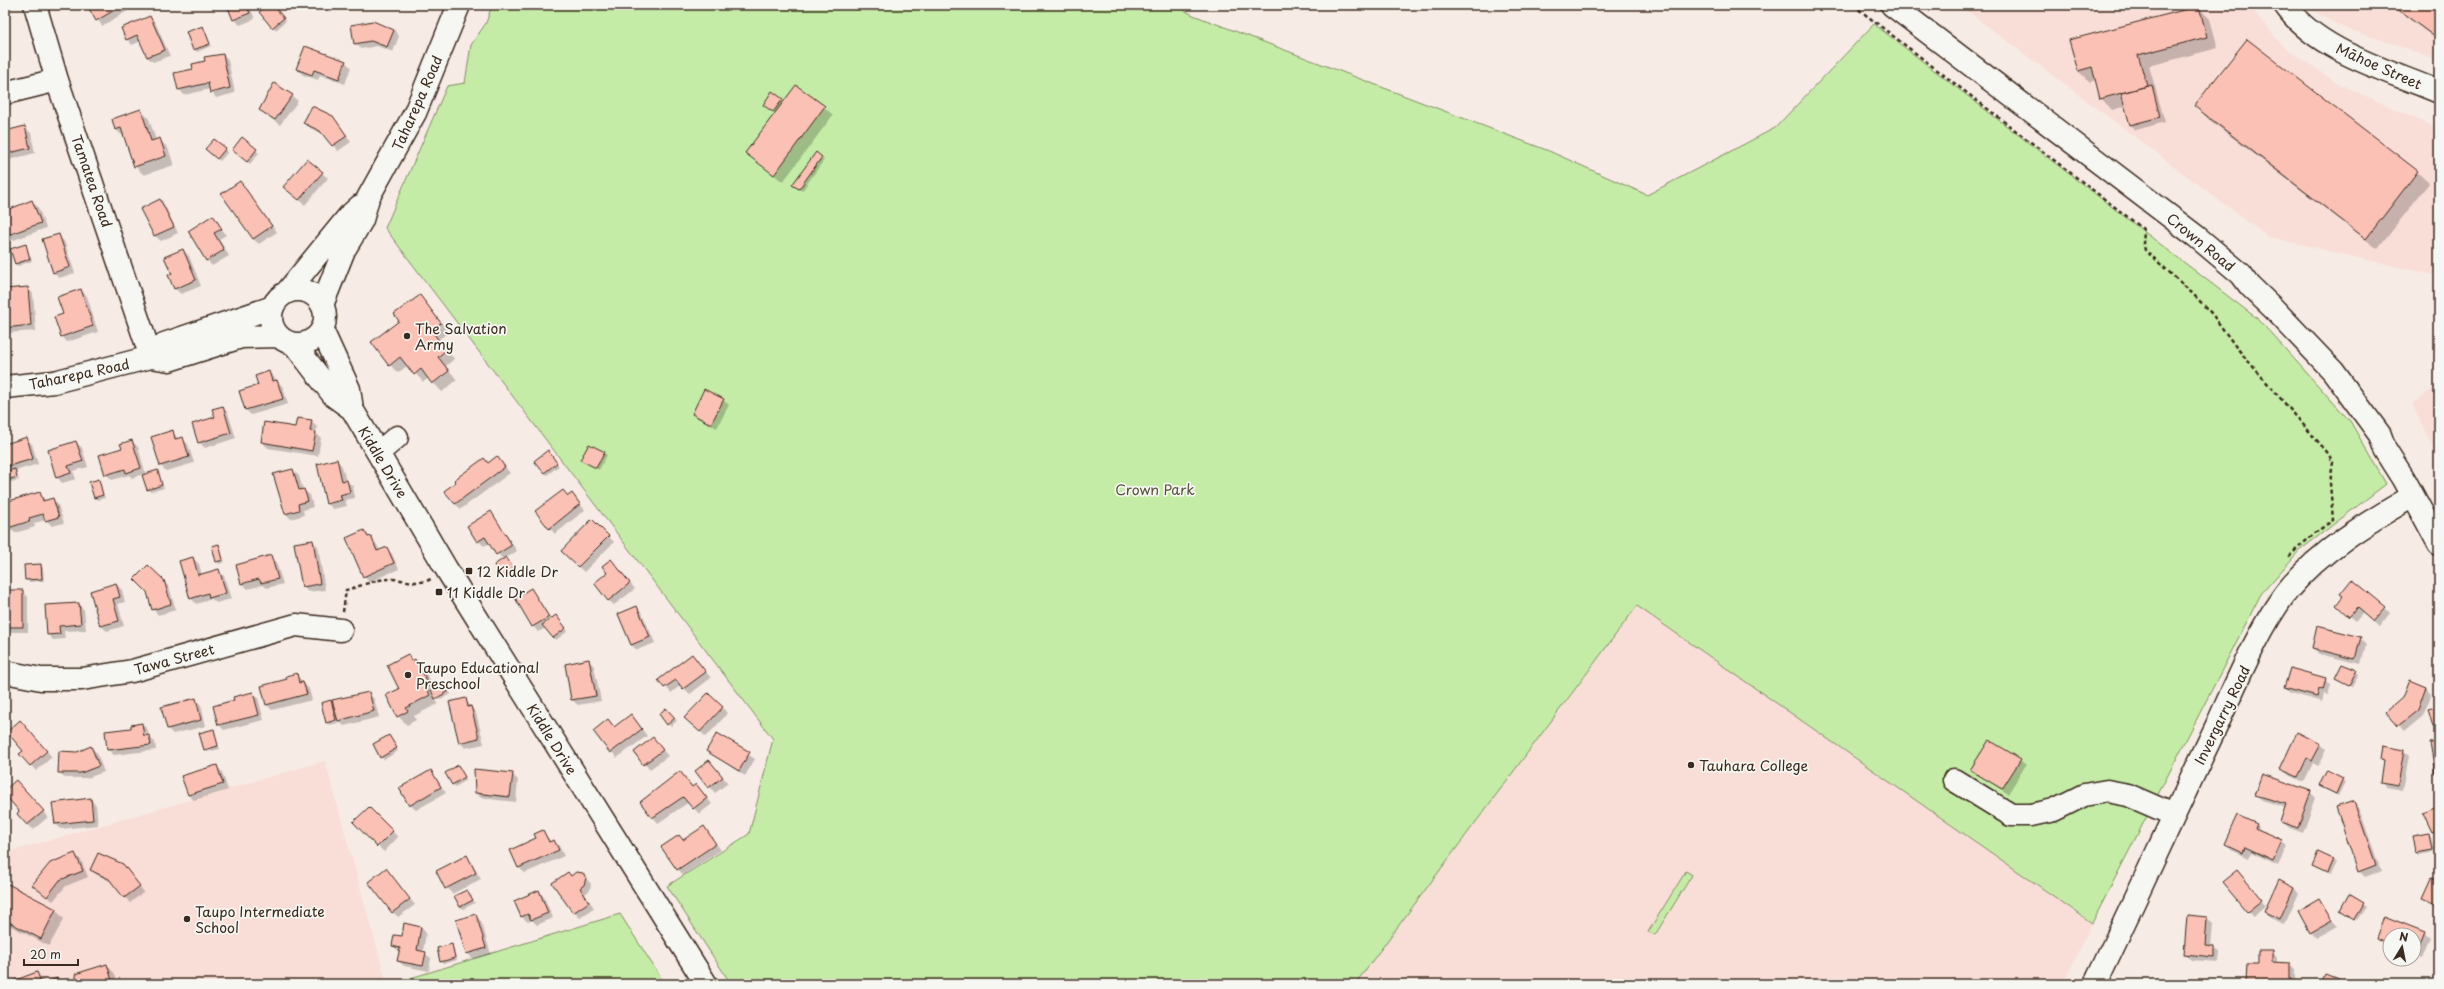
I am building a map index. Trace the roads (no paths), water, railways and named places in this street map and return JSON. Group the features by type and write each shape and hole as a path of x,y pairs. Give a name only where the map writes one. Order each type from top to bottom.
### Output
{"street":[{"name":"Tamatea Road","path":"35,5 58,80 152,357"},
{"name":"Taharepa Road","path":"322,305 344,250 362,220 368,198 415,113 459,5"},
{"name":"Crown Road","path":"1892,5 2197,237 2241,274 2250,286 2274,309 2333,372 2380,435 2385,449 2439,544"},
{"name":"Māhoe Street","path":"2285,5 2294,18 2335,48 2439,92"},
{"path":"5,93 58,80"},
{"name":"Taharepa Road","path":"280,300 349,216 368,198"},
{"name":"Taharepa Road","path":"5,387 60,381 152,357 169,360 241,337 310,341 322,330 325,313 317,298 303,291 164,344 152,357"},
{"path":"280,300 271,322 286,340"},
{"name":"Kiddle Drive","path":"322,330 349,389 352,409 447,570 706,984"},
{"name":"Kiddle Drive","path":"286,340 334,396 352,409"},
{"path":"378,453 397,437"},
{"name":"Invergarry Road","path":"2095,984 2148,876 2174,815 2264,630 2288,591 2316,561 2349,536 2413,496"},
{"name":"Tawa Street","path":"5,672 41,679 82,679 132,671 296,625 341,630"},
{"path":"1954,780 2011,815 2032,815 2054,810 2084,796 2107,791 2128,795 2174,815"}],"place":[{"name":"The Salvation Army","path":"407,336"},
{"name":"12 Kiddle Dr","path":"469,571"},
{"name":"11 Kiddle Dr","path":"439,592"},
{"name":"Taupo Educational Preschool","path":"408,675"},
{"name":"Tauhara College","path":"1691,765"},
{"name":"Taupo Intermediate School","path":"187,919"}],"park label":[{"name":"Crown Park","path":"1155,489"}]}
